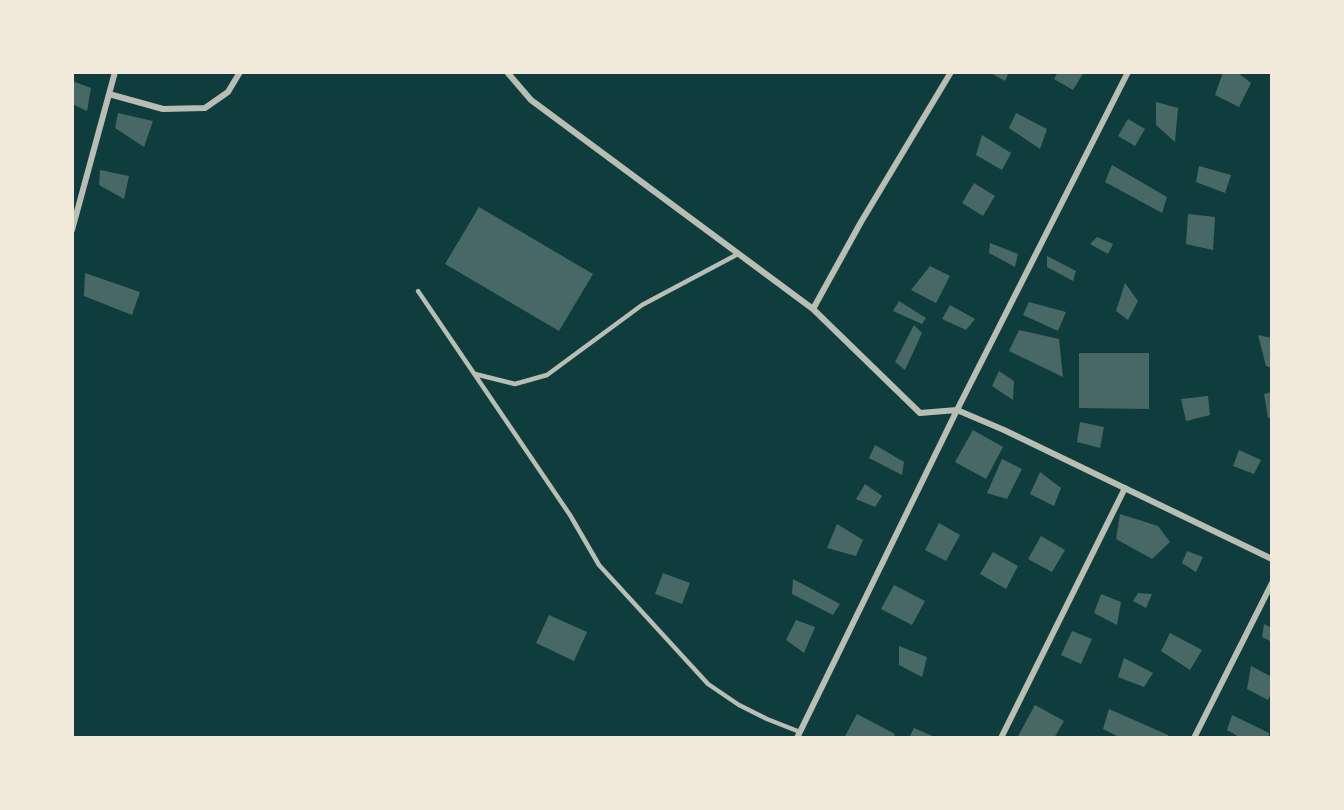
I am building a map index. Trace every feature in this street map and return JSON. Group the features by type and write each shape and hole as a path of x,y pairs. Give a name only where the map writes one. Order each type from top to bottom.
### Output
{"street":[{"path":"72,230 115,72"},
{"path":"109,94 163,109 205,108 228,92 240,72"},
{"path":"507,72 531,100 813,309 920,414 957,410 1004,429 1272,559"},
{"path":"813,309 861,222 951,72"},
{"path":"798,735 957,410 1128,72"},
{"path":"1001,738 1125,488"},
{"path":"1194,738 1272,583"}],"lane":[{"path":"474,374 515,384 547,375 642,305 738,254"},
{"path":"418,291 570,515 599,566 708,684 739,705 798,735"}],"building":[{"path":"989,72 1009,72 1005,81"},
{"path":"1058,72 1084,72 1073,90 1054,79"},
{"path":"1223,72 1237,72 1251,83 1239,107 1215,95"},
{"path":"72,81 91,88 87,111 72,104"},
{"path":"1156,102 1178,108 1175,142 1156,125"},
{"path":"118,113 153,121 144,147 115,128"},
{"path":"1016,113 1047,129 1040,149 1009,128"},
{"path":"1128,119 1145,129 1135,146 1118,136"},
{"path":"982,135 1011,153 1002,170 976,155"},
{"path":"1112,165 1167,197 1162,213 1105,182"},
{"path":"1199,166 1231,175 1225,193 1196,182"},
{"path":"100,170 129,176 124,199 99,185"},
{"path":"974,183 995,196 983,216 962,203"},
{"path":"479,207 593,274 559,331 445,264"},
{"path":"1188,214 1215,217 1213,250 1186,244"},
{"path":"1097,237 1113,244 1108,254 1090,244"},
{"path":"990,243 1018,254 1015,267 989,253"},
{"path":"1047,256 1076,271 1073,281 1047,267"},
{"path":"930,266 950,276 936,303 911,290"},
{"path":"85,273 140,292 132,315 84,296"},
{"path":"1125,283 1138,301 1128,320 1116,311"},
{"path":"899,301 926,318 922,324 893,311"},
{"path":"1029,302 1066,312 1058,331 1023,315"},
{"path":"950,305 975,319 966,330 942,319"},
{"path":"914,325 922,333 905,370 895,362"},
{"path":"1019,330 1059,339 1063,377 1009,351"},
{"path":"1258,335 1272,338 1272,368 1266,366"},
{"path":"1079,353 1149,353 1149,409 1079,408"},
{"path":"999,371 1014,381 1013,400 992,386"},
{"path":"1272,392 1272,418 1268,418 1264,394"},
{"path":"1208,396 1210,415 1186,421 1181,399"},
{"path":"1080,422 1104,427 1100,448 1077,442"},
{"path":"973,430 1003,447 986,479 955,462"},
{"path":"875,445 904,462 902,475 869,458"},
{"path":"1239,450 1261,460 1254,474 1233,466"},
{"path":"1002,459 1022,469 1007,499 987,493"},
{"path":"1040,472 1061,488 1054,506 1030,494"},
{"path":"865,484 882,496 875,507 856,499"},
{"path":"1120,514 1158,526 1170,542 1152,559 1116,539"},
{"path":"939,523 960,535 946,561 925,550"},
{"path":"837,524 863,540 856,556 827,548"},
{"path":"1041,536 1065,550 1052,572 1028,559"},
{"path":"1187,551 1203,557 1196,572 1182,563"},
{"path":"993,552 1018,566 1006,589 980,574"},
{"path":"663,573 690,583 682,604 655,594"},
{"path":"793,579 840,604 833,615 792,594"},
{"path":"894,585 925,601 912,625 881,609"},
{"path":"1138,593 1152,594 1146,608 1133,601"},
{"path":"1101,594 1121,602 1117,625 1094,613"},
{"path":"549,615 587,632 574,661 536,643"},
{"path":"796,620 815,627 804,653 786,640"},
{"path":"1264,624 1272,628 1272,642 1262,637"},
{"path":"1072,631 1092,639 1081,664 1061,655"},
{"path":"1170,633 1202,650 1190,670 1161,651"},
{"path":"899,646 927,657 922,677 899,665"},
{"path":"1124,658 1153,673 1144,687 1118,677"},
{"path":"1251,666 1272,677 1272,691 1268,700 1247,689"},
{"path":"1035,705 1064,721 1054,738 1017,738"},
{"path":"1109,709 1168,735 1168,738 1121,738 1103,729"},
{"path":"857,714 895,734 893,738 844,738"},
{"path":"1232,715 1269,733 1269,738 1241,738 1227,730"},
{"path":"914,728 937,738 909,738"}]}
